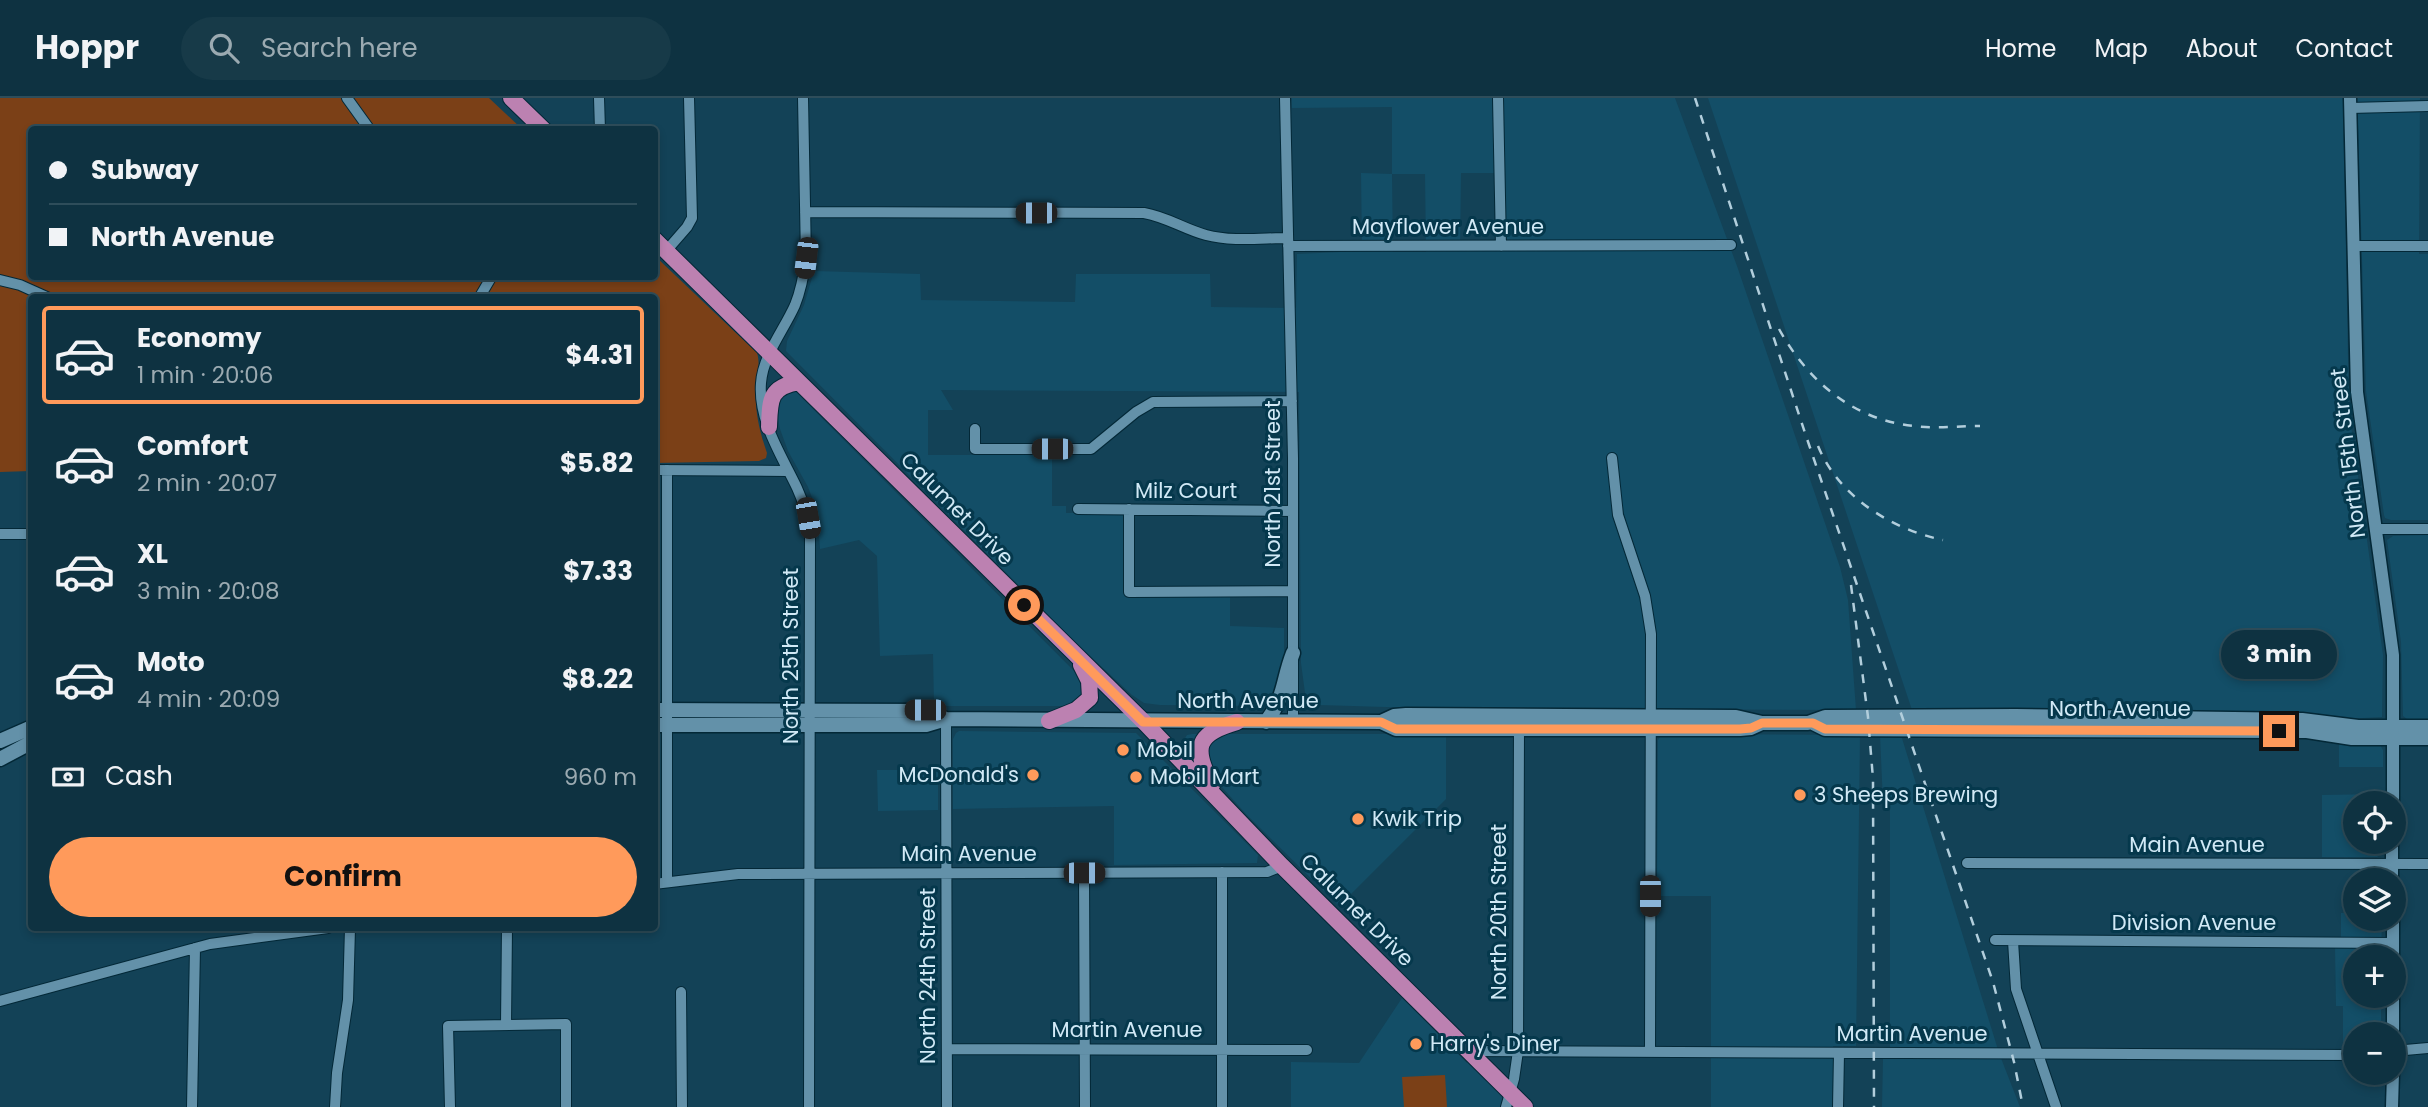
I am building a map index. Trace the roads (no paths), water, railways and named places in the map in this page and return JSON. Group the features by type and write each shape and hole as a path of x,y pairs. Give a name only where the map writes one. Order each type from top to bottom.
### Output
{"main road":[{"path":"512,98 540,126"},
{"name":"Calumet Drive","path":"661,244 1143,722 1282,866 1469,1051 1508,1100 1525,1107"},
{"path":"769,426 775,391 799,382"},
{"path":"1049,721 1076,709 1090,698 1089,681 1072,652"},
{"path":"1266,722 1282,698 1293,653"},
{"name":"North Avenue","path":"660,718 810,718 926,725 946,719 1381,722 1394,716 1406,715 1519,722 1651,723 1737,717 1762,723 1813,723 1825,729 2293,731 2344,737 2428,727"},
{"path":"1219,800 1201,759 1200,749 1210,733 1237,722"},
{"path":"0,741 28,729"},
{"name":"North Avenue","path":"2393,733 2428,738"},
{"path":"0,759 28,744"}],"street":[{"path":"347,98 367,126"},
{"path":"599,98 600,126"},
{"path":"661,244 688,227 692,218 689,98"},
{"name":"North 25th Street","path":"803,98 806,258 800,291 762,372 760,386 763,410 803,502 810,535 808,1107"},
{"name":"North 21st Street","path":"1285,98 1292,401 1293,722"},
{"path":"1498,98 1501,246"},
{"path":"2350,103 2428,106"},
{"name":"North 15th Street","path":"2350,103 2357,392 2393,655 2393,791"},
{"name":"Mayflower Avenue","path":"806,212 1144,214 1171,220 1208,236 1288,242 1501,246 1731,245"},
{"path":"2353,246 2428,246"},
{"path":"0,280 40,294"},
{"path":"975,429 975,449 1091,449 1136,412 1153,402 1292,401"},
{"path":"1612,458 1618,515 1639,575 1649,618 1650,1052"},
{"path":"658,470 788,471"},
{"path":"667,470 660,718 667,883"},
{"name":"Milz Court","path":"1078,509 1293,511"},
{"path":"1129,509 1129,592 1293,591"},
{"path":"2376,529 2428,529"},
{"path":"0,534 28,534"},
{"name":"North 24th Street","path":"946,719 947,1107"},
{"name":"North 20th Street","path":"1508,1100 1518,1051 1519,722"},
{"path":"2392,854 2392,868"},
{"name":"Main Avenue","path":"1967,863 2428,864"},
{"name":"Main Avenue","path":"658,884 738,874 1267,872 1282,866"},
{"path":"1222,872 1222,1107"},
{"path":"1084,873 1085,1107"},
{"path":"0,1001 195,947 307,931"},
{"path":"335,1107 337,1073 348,1000 350,931"},
{"path":"506,1025 508,931"},
{"path":"2393,931 2393,943"},
{"name":"Division Avenue","path":"1995,940 2393,943"},
{"path":"2013,941 2016,989 2056,1107"},
{"path":"192,1107 195,947"},
{"path":"681,992 682,1107"},
{"path":"450,1107 448,1026 566,1024 566,1107"},
{"path":"2406,1050 2428,1048"},
{"name":"Martin Avenue","path":"947,1049 1307,1050"},
{"name":"Martin Avenue","path":"1469,1051 2343,1055"},
{"path":"1838,1107 1839,1053"},
{"path":"2392,1085 2392,1107"}],"railway":[{"path":"1695,98 1805,433 1993,982 2023,1107"},
{"path":"1779,329 1818,381 1834,395 1871,416 1922,427 1980,426"},
{"path":"1818,446 1839,481 1869,508 1904,528 1943,540"},
{"path":"1851,585 1873,779 1874,1107"}],"place":[{"name":"Mobil","path":"1123,750"},
{"name":"McDonald's","path":"1033,775"},
{"name":"Mobil Mart","path":"1136,777"},
{"name":"3 Sheeps Brewing","path":"1800,795"},
{"name":"Kwik Trip","path":"1358,819"},
{"name":"Harry's Diner","path":"1416,1044"}]}
